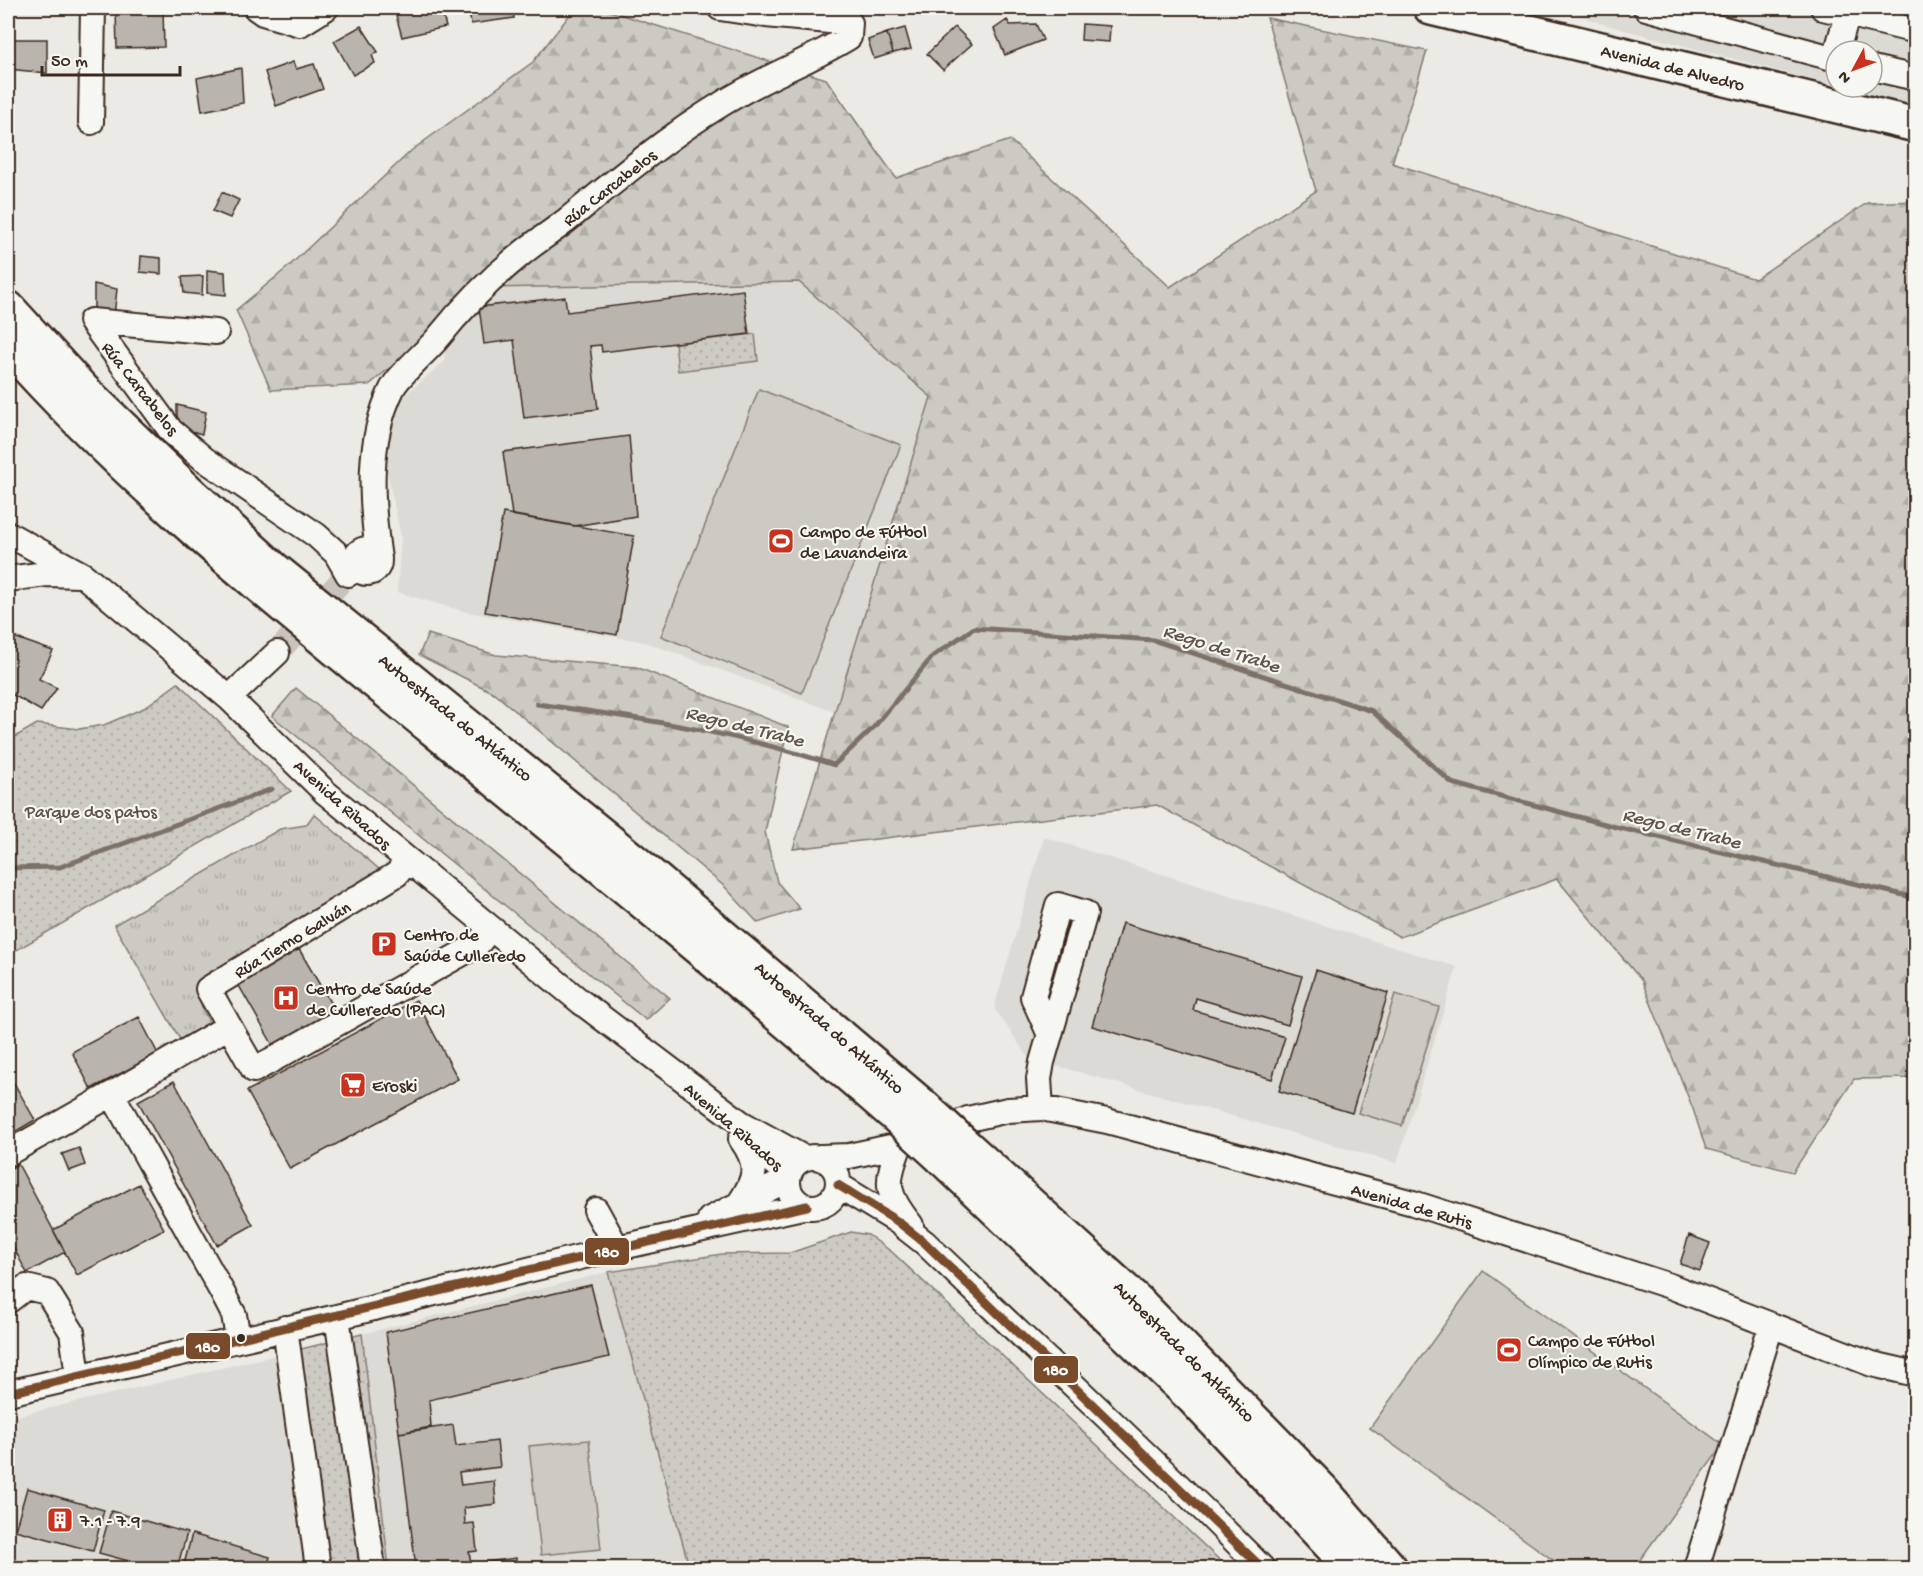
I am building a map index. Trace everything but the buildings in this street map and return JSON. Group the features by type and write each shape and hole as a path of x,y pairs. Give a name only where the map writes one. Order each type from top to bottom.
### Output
{"highway":[{"name":"Avenida de Alvedro","path":"1431,8 1916,125"},
{"name":"Autoestrada do Atlántico","path":"8,308 82,389 187,490 274,569 634,861 906,1123"},
{"name":"Autoestrada do Atlántico","path":"8,346 144,484 254,583 626,886 906,1123"},
{"path":"906,1123 954,1152"},
{"name":"Autoestrada do Atlántico","path":"954,1152 1193,1398 1352,1569"},
{"name":"Autoestrada do Atlántico","path":"954,1152 1138,1302 1323,1491 1390,1569"}],"street":[{"path":"91,122 93,8"},
{"path":"256,8 263,13 300,24 326,8"},
{"name":"Rúa Carcabelos","path":"216,332 91,321 171,431 204,459 316,535 336,553 357,566 373,516 375,440 393,387 453,317 520,255 626,171 743,91 824,52 849,37 850,23 720,8"},
{"path":"1646,8 1824,55"},
{"path":"1823,8 1848,11 1916,31"},
{"path":"1840,39 1848,11"},
{"path":"1884,71 1916,78"},
{"path":"8,566 19,557 14,537"},
{"name":"Avenida Ribados","path":"14,537 83,575 229,698 325,792 407,861 679,1078 801,1167"},
{"path":"8,579 46,574 83,575"},
{"path":"229,698 277,652"},
{"name":"Rúa Tierno Galván","path":"407,861 397,874 208,989 254,1071 477,945 490,929"},
{"path":"384,1010 423,986 433,970"},
{"path":"8,1153 229,1026"},
{"path":"1041,1108 1039,1079 1050,1035"},
{"name":"Avenida Ribados","path":"679,1078 738,1134 801,1167"},
{"path":"112,1094 234,1315 238,1338"},
{"name":"Avenida de Rutis","path":"687,1232 801,1167 849,1156 906,1123 968,1119 1008,1110 1041,1108 1107,1121 1413,1203 1670,1286 1872,1365 1916,1374"},
{"path":"906,1123 888,1175 891,1195 899,1210 925,1243 1207,1513 1262,1569"},
{"name":"Avenida de Rutis","path":"8,1393 238,1338 337,1317 617,1248 786,1213 828,1194 906,1123"},
{"path":"738,1134 752,1154 754,1169 752,1185 739,1204"},
{"path":"828,1194 834,1167 801,1167 793,1197 828,1194 925,1243"},
{"path":"596,1210 617,1248"},
{"path":"8,1301 26,1287 47,1293 72,1332 78,1376"},
{"path":"337,1317 373,1569"},
{"path":"1696,1569 1771,1326"},
{"path":"285,1328 318,1569"}],"shaded area":[{"path":"1559,8 1915,8 1915,107 1884,99 1884,39 1824,39 1824,83 1606,25"},
{"path":"799,282 931,397 835,712 645,642 466,612 397,592 401,537 382,447 391,407 445,361 444,345 486,288"},
{"path":"1044,837 1457,967 1397,1163 1029,1058 994,1008"},
{"path":"608,1272 690,1566 681,1568 390,1568 362,1334"},
{"path":"281,1354 307,1568 8,1568 8,1418"}],"green space":[{"path":"575,8 600,8 826,79 896,178 1010,140 1170,287 1316,191 1267,18 1427,51 1392,163 1755,279 1867,203 1915,201 1915,1078 1854,1079 1793,1172 1706,1149 1693,1109 1642,981 1557,879 1400,937 1157,805 793,849 931,397 799,282 486,288 369,385 271,390 236,310 288,267 412,150 533,62"},
{"path":"755,334 758,361 678,371 675,343"},
{"name":"Campo de Fútbol de Lavandeira","path":"759,389 901,445 802,693 661,636"},
{"path":"428,634 496,655 636,667 788,727 765,832 777,882 800,909 758,923 725,887 494,693 419,655"},
{"name":"Parque dos patos","path":"178,683 291,791 8,955 8,741 37,724 79,729 104,725 144,708"},
{"path":"296,688 670,998 646,1020 272,716"},
{"path":"314,814 386,875 199,987 202,1008 210,1024 181,1041 114,925 280,829 306,825"},
{"path":"1395,994 1439,1007 1402,1126 1358,1113"},
{"path":"851,1232 868,1235 892,1252 1228,1568 681,1568 689,1566 608,1272 722,1254 790,1253"},
{"name":"Campo de Fútbol Olímpico de Rutis","path":"1483,1271 1723,1445 1634,1568 1564,1568 1370,1428"},
{"path":"362,1334 389,1568 307,1568 281,1354"},
{"path":"589,1440 601,1549 541,1555 529,1446"}],"waterway":[{"name":"Rego de Trabe","path":"537,704 687,727 797,753 834,765 874,727 933,656 974,628 1153,640 1372,711 1452,783 1616,827 1916,898"},
{"name":"Rego de Trabe","path":"8,868 60,867 272,789"}],"tunnel":[{"path":"277,653 341,581"}],"transit line":[{"name":"180","path":"838,1185 897,1221 925,1243 1262,1568"},
{"name":"180","path":"8,1393 807,1206"}],"place":[{"name":"Campo de Fútbol de Lavandeira","path":"781,541"},
{"name":"Centro de Saúde Culleredo","path":"384,944"},
{"name":"Centro de Saúde de Culleredo (PAC)","path":"286,998"},
{"name":"Eroski","path":"353,1085"},
{"name":"Campo de Fútbol Olímpico de Rutis","path":"1509,1350"},
{"name":"7.1 - 7.9","path":"60,1520"}]}
